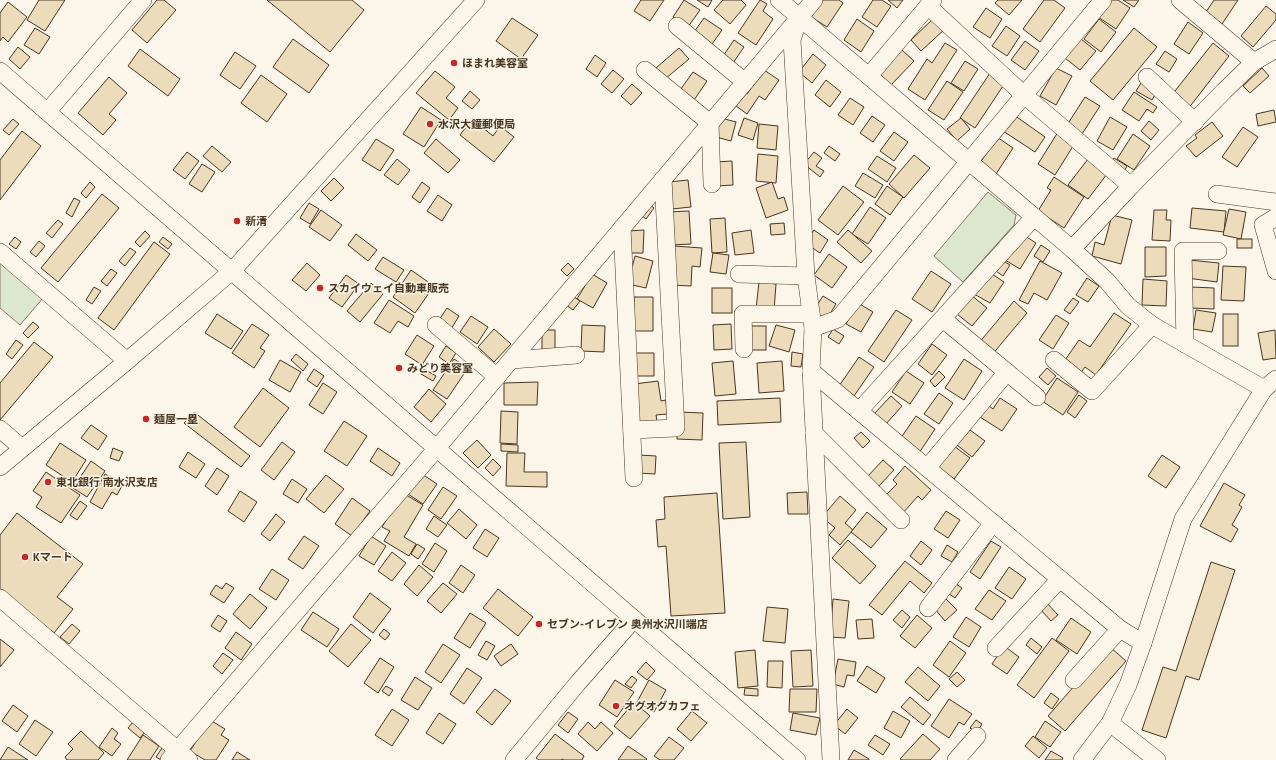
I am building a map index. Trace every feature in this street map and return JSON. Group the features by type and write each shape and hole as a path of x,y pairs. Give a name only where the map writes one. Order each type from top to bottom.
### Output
{"street":[{"path":"48,111 143,0"},
{"path":"0,467 232,271 476,0"},
{"path":"779,0 1072,249 1107,281 1128,306 1152,324 1185,344 1270,384 1183,519 1128,685 1110,723 1082,760"},
{"path":"0,598 178,757 814,0"},
{"path":"744,349 743,314 812,321 838,319 1103,0"},
{"path":"1180,0 1254,62"},
{"path":"868,76 931,3 1024,95 1131,186"},
{"path":"799,17 792,40 806,276 812,321 811,371 831,760"},
{"path":"677,26 745,82"},
{"path":"1072,249 1224,91 1254,62 1276,49"},
{"path":"645,70 710,123 712,184"},
{"path":"0,71 797,760"},
{"path":"1147,77 1195,122"},
{"path":"632,430 676,428 663,179"},
{"path":"1217,194 1276,202"},
{"path":"859,411 1034,217"},
{"path":"1276,217 1263,225 1276,271"},
{"path":"622,228 634,478"},
{"path":"1185,344 1183,251 1218,251"},
{"path":"0,252 127,361"},
{"path":"739,274 806,276"},
{"path":"943,319 1037,397"},
{"path":"1054,360 1092,391 1152,324"},
{"path":"436,325 497,377"},
{"path":"512,360 576,355"},
{"path":"811,371 1120,629 1143,643"},
{"path":"927,468 1008,372"},
{"path":"0,430 22,448"},
{"path":"814,434 901,520"},
{"path":"928,608 993,523"},
{"path":"996,648 1060,579"},
{"path":"514,760 577,684 634,620"},
{"path":"1074,680 1120,629"},
{"path":"1110,723 1157,760"},
{"path":"956,760 978,736"}],"green space":[{"path":"988,192 1016,215 1014,225 963,282 934,256"},
{"path":"0,261 43,298 20,325 0,308"}],"building":[{"path":"39,0 65,0 45,31 27,20"},
{"path":"157,0 164,0 176,10 147,43 132,30"},
{"path":"267,0 352,0 364,10 330,52"},
{"path":"641,0 664,0 650,21 634,11"},
{"path":"684,0 700,10 688,27 673,17"},
{"path":"697,0 712,0 708,7"},
{"path":"723,0 741,0 746,5 730,24 714,10"},
{"path":"760,0 767,4 763,11 773,19 756,45 738,33"},
{"path":"823,0 839,0 843,3 827,27 811,17"},
{"path":"873,0 882,0 891,6 877,27 862,17"},
{"path":"888,0 903,0 897,8"},
{"path":"998,0 1022,0 1009,15 995,3"},
{"path":"1044,0 1054,0 1065,8 1040,42 1023,29"},
{"path":"1110,0 1118,0 1130,8 1116,29 1098,17"},
{"path":"1123,0 1139,0 1134,7"},
{"path":"1214,0 1238,0 1222,24 1206,12"},
{"path":"8,2 27,17 8,42 3,37 0,41 0,13"},
{"path":"1266,6 1276,14 1276,20 1253,47 1241,36"},
{"path":"986,8 1002,19 990,38 973,27"},
{"path":"935,17 946,28 921,51 911,40"},
{"path":"512,18 538,35 521,59 496,41"},
{"path":"704,18 722,30 710,47 692,35"},
{"path":"857,19 874,31 861,52 844,40"},
{"path":"1099,19 1116,32 1101,52 1084,39"},
{"path":"1188,22 1203,33 1189,54 1174,44"},
{"path":"1006,26 1020,36 1007,56 992,46"},
{"path":"35,28 50,37 39,54 24,45"},
{"path":"1134,28 1157,47 1113,100 1090,81"},
{"path":"293,39 329,65 309,93 273,67"},
{"path":"1081,39 1096,51 1080,70 1065,58"},
{"path":"734,40 744,47 731,66 721,59"},
{"path":"1025,41 1039,51 1025,70 1011,60"},
{"path":"945,43 957,50 925,100 908,89 927,59 932,63"},
{"path":"1213,43 1229,56 1188,109 1171,96"},
{"path":"18,47 30,57 20,69 9,59"},
{"path":"679,48 689,59 665,79 656,68"},
{"path":"140,49 180,79 168,96 128,66"},
{"path":"902,50 914,61 891,85 880,74"},
{"path":"1165,51 1177,59 1169,72 1156,64"},
{"path":"235,52 256,66 240,89 220,75"},
{"path":"813,54 826,65 812,83 799,72"},
{"path":"595,55 606,63 597,77 586,69"},
{"path":"965,61 978,69 964,91 951,83"},
{"path":"1056,68 1072,76 1056,105 1040,96"},
{"path":"1262,68 1269,76 1250,93 1243,86"},
{"path":"613,70 624,79 612,93 601,84"},
{"path":"764,70 779,80 765,100 759,96 747,114 732,103 742,90 747,94"},
{"path":"435,71 455,87 446,98 458,108 449,120 416,93"},
{"path":"693,72 707,81 692,103 678,93"},
{"path":"990,73 1005,83 975,128 960,118"},
{"path":"261,75 287,94 267,122 241,103"},
{"path":"109,77 127,93 109,114 116,120 103,135 78,113"},
{"path":"826,80 841,92 830,107 815,95"},
{"path":"947,81 963,92 944,120 928,110"},
{"path":"1141,83 1156,93 1152,100 1136,91"},
{"path":"632,84 642,93 631,105 621,96"},
{"path":"470,91 480,100 472,109 462,101"},
{"path":"1134,92 1157,107 1153,113 1147,109 1139,121 1122,110"},
{"path":"1085,97 1100,106 1082,134 1067,125"},
{"path":"850,98 864,107 853,125 838,115"},
{"path":"421,107 441,120 424,147 403,134"},
{"path":"1274,110 1276,122 1258,126 1256,114"},
{"path":"1014,115 1045,137 1035,152 1003,131"},
{"path":"872,116 885,125 873,142 860,133"},
{"path":"1110,117 1127,127 1113,150 1097,141"},
{"path":"721,118 736,122 731,141 716,137"},
{"path":"744,118 758,123 753,140 738,135"},
{"path":"961,118 970,129 957,141 947,129"},
{"path":"13,119 19,124 9,135 3,130"},
{"path":"472,119 493,136 500,126 514,137 494,162 460,135"},
{"path":"1149,121 1159,130 1151,140 1141,131"},
{"path":"1212,122 1223,136 1196,157 1186,146 1197,138 1195,135"},
{"path":"759,124 778,126 776,150 757,148"},
{"path":"1243,127 1258,137 1237,167 1222,157"},
{"path":"22,131 41,146 0,200 0,160"},
{"path":"894,132 908,142 894,161 880,151"},
{"path":"1058,132 1075,143 1055,175 1038,164"},
{"path":"1133,134 1150,146 1134,170 1117,159"},
{"path":"997,137 1013,148 996,174 980,163"},
{"path":"376,139 394,150 380,171 362,160"},
{"path":"436,139 460,160 448,173 424,153"},
{"path":"212,146 231,162 222,172 203,156"},
{"path":"829,146 840,154 835,161 824,153"},
{"path":"187,152 199,161 185,179 173,170"},
{"path":"814,152 822,158 816,166 824,171 820,177 804,164"},
{"path":"758,154 778,156 776,183 756,181"},
{"path":"914,155 930,168 904,198 889,184"},
{"path":"877,156 896,168 887,182 868,169"},
{"path":"1114,158 1127,166 1123,173 1110,165"},
{"path":"397,159 410,170 398,185 384,175"},
{"path":"1088,159 1107,174 1088,199 1068,185"},
{"path":"732,161 733,185 716,186 715,162"},
{"path":"202,164 215,172 202,192 189,184"},
{"path":"863,173 883,185 875,198 855,186"},
{"path":"1054,177 1084,197 1064,228 1038,211 1051,190 1047,188"},
{"path":"334,178 344,188 331,201 321,191"},
{"path":"688,180 691,207 672,209 669,182"},
{"path":"90,182 95,187 86,198 81,193"},
{"path":"422,182 430,188 420,203 412,197"},
{"path":"772,182 778,199 784,197 788,210 766,218 756,188"},
{"path":"843,186 864,202 838,235 818,220"},
{"path":"887,186 903,197 890,215 875,204"},
{"path":"102,194 119,208 58,282 41,268"},
{"path":"438,195 452,205 442,221 427,211"},
{"path":"74,198 80,201 72,217 66,213"},
{"path":"309,203 319,209 310,224 300,218"},
{"path":"648,203 654,208 646,219 640,214"},
{"path":"870,207 886,218 868,244 852,234"},
{"path":"1192,208 1226,211 1224,232 1190,228"},
{"path":"1229,209 1246,212 1241,239 1223,235"},
{"path":"321,210 342,225 330,241 309,227"},
{"path":"1154,210 1167,210 1166,220 1171,220 1170,241 1152,240"},
{"path":"689,211 691,244 670,245 668,212"},
{"path":"1112,215 1132,220 1121,264 1092,256 1095,242 1104,245"},
{"path":"725,218 727,252 712,253 710,219"},
{"path":"58,220 63,224 52,238 46,233"},
{"path":"784,223 785,234 771,235 770,224"},
{"path":"644,230 643,253 627,253 628,231"},
{"path":"751,230 754,253 735,255 732,233"},
{"path":"814,230 828,240 820,253 805,243"},
{"path":"848,230 872,251 861,263 837,242"},
{"path":"145,231 150,236 140,247 135,242"},
{"path":"356,234 377,250 368,261 348,245"},
{"path":"1022,234 1036,243 1020,269 1005,260"},
{"path":"15,237 21,242 16,249 9,244"},
{"path":"163,237 172,244 168,249 159,242"},
{"path":"1237,239 1252,239 1252,248 1237,248"},
{"path":"39,241 45,246 36,257 30,252"},
{"path":"154,242 170,254 114,330 98,318"},
{"path":"1041,245 1050,251 1043,262 1034,256"},
{"path":"674,246 702,248 700,267 692,266 691,286 671,285"},
{"path":"1145,247 1166,247 1166,276 1145,277"},
{"path":"130,248 136,252 125,266 119,261"},
{"path":"713,253 729,255 726,274 710,272"},
{"path":"829,254 847,267 832,288 814,275"},
{"path":"635,256 653,261 646,288 628,284"},
{"path":"383,257 404,270 396,282 375,269"},
{"path":"1000,259 1010,265 1003,276 993,269"},
{"path":"1189,260 1219,263 1217,282 1187,278"},
{"path":"1040,261 1062,273 1047,300 1034,293 1028,304 1019,300"},
{"path":"307,263 320,275 306,291 292,280"},
{"path":"568,263 574,269 567,276 561,270"},
{"path":"1223,266 1246,267 1244,301 1221,300"},
{"path":"111,269 117,273 107,286 101,281"},
{"path":"411,270 434,286 415,313 393,297"},
{"path":"931,271 951,284 932,312 912,299"},
{"path":"989,272 1004,282 990,303 974,294"},
{"path":"592,274 607,283 593,308 577,299"},
{"path":"346,275 359,284 342,307 329,298"},
{"path":"1087,278 1099,286 1088,302 1076,295"},
{"path":"1143,279 1167,281 1166,306 1142,305"},
{"path":"759,282 776,284 774,311 756,309"},
{"path":"371,283 383,294 360,322 347,311"},
{"path":"94,287 101,291 92,304 86,300"},
{"path":"1191,287 1214,288 1214,309 1190,308"},
{"path":"712,288 732,288 732,313 712,313"},
{"path":"571,295 580,301 573,310 565,304"},
{"path":"971,295 987,308 972,326 957,314"},
{"path":"823,296 836,304 825,322 812,313"},
{"path":"634,297 653,297 653,331 633,331"},
{"path":"1073,298 1079,302 1070,314 1064,310"},
{"path":"389,300 414,316 408,327 398,321 390,333 374,323"},
{"path":"1014,301 1027,313 991,356 978,344"},
{"path":"858,303 873,312 861,332 846,324"},
{"path":"447,308 459,316 450,331 437,323"},
{"path":"896,310 912,320 884,362 868,351"},
{"path":"1196,310 1216,313 1212,332 1193,329"},
{"path":"1114,313 1131,324 1096,375 1085,367 1080,374 1063,363 1079,340 1090,347"},
{"path":"217,314 243,331 231,349 205,333"},
{"path":"1223,314 1238,314 1238,346 1223,346"},
{"path":"1056,315 1069,323 1053,349 1039,340"},
{"path":"471,316 488,327 477,344 460,332"},
{"path":"33,322 39,327 28,338 23,333"},
{"path":"252,324 269,335 260,348 265,351 254,368 232,353"},
{"path":"731,324 732,349 714,350 713,325"},
{"path":"582,325 605,326 604,352 581,351"},
{"path":"776,325 795,330 789,352 769,346"},
{"path":"748,326 766,326 766,350 748,350"},
{"path":"494,329 511,344 494,362 478,347"},
{"path":"833,329 844,336 839,344 828,337"},
{"path":"542,330 555,330 555,354 542,354"},
{"path":"1275,330 1276,358 1263,360 1258,333"},
{"path":"417,335 434,346 422,365 405,354"},
{"path":"16,340 23,345 12,359 6,354"},
{"path":"34,342 53,357 0,420 0,383"},
{"path":"932,344 947,355 932,375 918,364"},
{"path":"446,346 456,353 449,364 439,357"},
{"path":"792,352 803,354 801,367 791,366"},
{"path":"634,353 654,353 654,376 633,376"},
{"path":"296,354 308,364 303,371 291,360"},
{"path":"859,357 874,367 854,396 839,386"},
{"path":"454,359 468,368 447,399 433,390"},
{"path":"964,359 982,371 964,400 945,388"},
{"path":"280,360 301,372 290,392 269,380"},
{"path":"733,361 736,394 715,396 712,363"},
{"path":"782,361 784,391 759,393 757,363"},
{"path":"1047,368 1056,376 1048,385 1039,377"},
{"path":"314,369 324,376 317,387 307,380"},
{"path":"424,369 436,376 433,381 421,374"},
{"path":"906,371 924,383 910,404 892,392"},
{"path":"939,371 945,377 935,387 930,381"},
{"path":"1057,378 1078,392 1063,415 1042,401"},
{"path":"658,381 661,401 666,400 667,414 656,415 657,421 638,423 634,384"},
{"path":"538,382 537,405 504,405 504,383"},
{"path":"323,383 337,392 323,414 309,405"},
{"path":"263,388 289,408 260,447 234,427"},
{"path":"429,389 446,404 431,422 414,407"},
{"path":"939,393 953,403 939,424 924,414"},
{"path":"1079,395 1087,401 1075,418 1067,412"},
{"path":"891,396 902,406 885,425 873,415"},
{"path":"780,398 781,422 718,425 717,401"},
{"path":"1000,398 1017,409 1002,431 980,417 988,405 993,409"},
{"path":"501,411 518,412 517,444 500,443"},
{"path":"194,412 250,456 241,467 184,423"},
{"path":"678,412 703,413 702,440 677,439"},
{"path":"916,416 935,429 917,456 898,442"},
{"path":"344,421 367,436 347,466 324,451"},
{"path":"91,425 107,436 98,450 81,438"},
{"path":"970,430 985,441 972,457 957,445"},
{"path":"861,432 870,441 863,448 854,438"},
{"path":"477,440 491,455 478,468 463,453"},
{"path":"282,442 295,452 274,480 261,470"},
{"path":"746,442 750,517 723,519 719,443"},
{"path":"60,443 86,460 72,482 46,465"},
{"path":"501,444 518,445 518,452 501,451"},
{"path":"954,446 970,458 954,479 938,467"},
{"path":"113,448 123,452 119,461 110,458"},
{"path":"378,448 400,463 392,476 370,461"},
{"path":"188,452 205,464 196,478 179,467"},
{"path":"507,453 525,453 524,472 547,472 547,487 506,486"},
{"path":"639,455 656,456 655,474 638,473"},
{"path":"1162,455 1180,467 1166,488 1148,476"},
{"path":"493,459 501,467 493,476 485,468"},
{"path":"883,460 894,470 878,487 867,477"},
{"path":"91,461 105,471 87,497 73,488"},
{"path":"905,466 931,490 922,500 918,496 902,514 884,497 897,484 893,480"},
{"path":"217,468 229,476 217,495 205,486"},
{"path":"46,472 80,495 61,523 36,507 42,497 33,491"},
{"path":"105,474 123,484 117,495 112,492 102,509 90,502"},
{"path":"422,474 437,484 423,504 408,494"},
{"path":"326,475 344,489 324,513 306,499"},
{"path":"292,479 307,489 298,503 283,494"},
{"path":"1224,483 1245,495 1239,505 1242,507 1232,525 1238,529 1231,542 1200,526"},
{"path":"443,487 457,496 441,519 428,510"},
{"path":"240,491 257,502 244,522 228,511"},
{"path":"807,492 808,514 788,514 787,493"},
{"path":"403,493 423,505 404,537 416,544 409,556 384,541 390,531 382,527"},
{"path":"717,493 725,613 671,616 666,546 658,547 656,520 665,519 664,497"},
{"path":"840,496 856,510 845,523 853,530 840,545 829,535 835,528 822,517"},
{"path":"352,498 370,511 352,536 335,524"},
{"path":"80,501 87,506 77,520 70,515"},
{"path":"459,509 477,525 466,539 447,523"},
{"path":"946,511 960,520 948,538 934,529"},
{"path":"867,512 887,529 871,548 851,532"},
{"path":"17,513 83,564 57,597 73,609 54,633 0,591 0,535"},
{"path":"276,514 285,522 270,541 261,534"},
{"path":"434,516 447,525 438,537 426,529"},
{"path":"485,529 499,538 487,557 473,548"},
{"path":"304,536 319,546 303,569 288,559"},
{"path":"371,536 386,546 374,565 359,556"},
{"path":"848,540 876,566 860,584 832,558"},
{"path":"921,541 932,550 921,565 910,556"},
{"path":"991,541 1001,547 980,579 970,572"},
{"path":"435,543 447,551 434,572 422,564"},
{"path":"417,544 425,549 418,559 411,554"},
{"path":"947,545 958,552 952,562 941,556"},
{"path":"392,552 406,563 392,581 378,571"},
{"path":"905,561 932,583 924,593 910,581 882,615 869,605"},
{"path":"1211,562 1235,570 1199,680 1186,676 1166,738 1142,730 1163,667 1176,671"},
{"path":"419,565 433,577 417,596 404,584"},
{"path":"461,565 475,575 463,593 449,583"},
{"path":"1009,567 1026,579 1012,599 995,588"},
{"path":"272,569 289,580 276,600 259,589"},
{"path":"952,581 962,588 955,598 945,591"},
{"path":"226,583 234,588 224,603 210,594 216,585 222,589"},
{"path":"443,583 457,594 441,613 427,601"},
{"path":"498,589 533,617 518,636 483,608"},
{"path":"989,590 1006,601 992,620 975,609"},
{"path":"370,593 391,609 373,633 353,617"},
{"path":"250,594 267,608 250,629 233,614"},
{"path":"945,598 957,610 945,621 934,608"},
{"path":"833,599 849,601 845,638 830,637"},
{"path":"1046,602 1058,615 1051,621 1039,608"},
{"path":"767,607 788,609 785,643 763,641"},
{"path":"902,610 910,617 902,628 893,620"},
{"path":"313,612 339,629 327,647 301,630"},
{"path":"470,613 486,623 470,648 454,638"},
{"path":"218,615 227,621 220,632 211,626"},
{"path":"917,615 932,628 915,648 900,636"},
{"path":"966,617 981,627 969,647 953,637"},
{"path":"1071,618 1091,632 1077,654 1056,640"},
{"path":"872,619 874,638 858,639 856,620"},
{"path":"72,624 80,631 69,644 60,637"},
{"path":"351,624 371,640 348,667 329,651"},
{"path":"384,629 390,634 385,640 379,635"},
{"path":"236,632 252,644 241,660 225,648"},
{"path":"1031,638 1042,647 1037,654 1026,645"},
{"path":"1052,638 1069,651 1034,698 1017,685"},
{"path":"0,639 14,650 0,667"},
{"path":"486,641 495,646 487,660 478,655"},
{"path":"950,641 966,653 949,677 933,665"},
{"path":"443,644 460,655 441,683 425,672"},
{"path":"511,644 518,654 501,666 494,656"},
{"path":"1004,646 1019,657 1007,674 992,664"},
{"path":"1109,646 1126,661 1065,731 1048,716"},
{"path":"755,650 758,686 738,688 735,652"},
{"path":"811,650 813,686 793,687 791,651"},
{"path":"223,653 233,660 222,674 213,666"},
{"path":"380,658 394,667 378,693 364,683"},
{"path":"838,659 856,662 854,676 847,675 844,687 833,684"},
{"path":"768,661 783,661 782,688 767,687"},
{"path":"646,662 655,671 647,680 637,672"},
{"path":"867,666 885,678 876,693 857,681"},
{"path":"918,667 940,686 928,701 905,682"},
{"path":"467,668 482,678 464,704 450,694"},
{"path":"957,672 965,680 957,687 949,679"},
{"path":"632,676 637,680 631,688 625,684"},
{"path":"415,677 432,688 418,710 401,700"},
{"path":"615,680 634,692 617,717 599,705"},
{"path":"649,680 666,690 654,712 637,702"},
{"path":"386,686 393,690 389,696 382,691"},
{"path":"745,688 758,689 758,696 744,695"},
{"path":"495,689 511,701 492,725 476,712"},
{"path":"790,689 817,689 816,712 789,712"},
{"path":"1051,693 1059,699 1052,709 1044,703"},
{"path":"910,697 931,715 923,725 901,707"},
{"path":"949,699 972,714 964,725 959,722 949,738 931,726"},
{"path":"634,702 650,716 630,739 614,726"},
{"path":"13,705 28,716 17,732 2,721"},
{"path":"392,709 409,720 392,746 375,735"},
{"path":"847,709 858,718 845,734 834,725"},
{"path":"692,711 707,723 691,741 677,729"},
{"path":"893,711 910,721 901,738 884,728"},
{"path":"568,712 578,719 568,733 558,725"},
{"path":"439,713 456,724 443,744 426,733"},
{"path":"793,713 820,718 816,735 790,730"},
{"path":"35,720 53,732 36,756 19,744"},
{"path":"210,720 225,729 221,735 229,740 216,760 205,760 190,751"},
{"path":"976,720 982,724 977,732 970,728"},
{"path":"1045,721 1061,732 1050,747 1035,737"},
{"path":"133,722 145,732 140,738 128,728"},
{"path":"588,722 595,729 601,722 613,733 597,751 578,734"},
{"path":"112,728 118,733 114,739 121,744 112,756 99,747"},
{"path":"81,731 104,753 98,760 67,760 65,757 73,749 68,744"},
{"path":"555,734 584,756 582,760 539,760 536,758"},
{"path":"923,734 940,749 930,760 900,759"},
{"path":"143,735 159,746 150,760 127,760"},
{"path":"875,735 890,744 883,755 868,745"},
{"path":"1033,736 1047,748 1039,758 1025,746"},
{"path":"669,737 684,748 674,760 660,760 654,756"},
{"path":"628,746 647,759 618,760"},
{"path":"8,747 28,760 0,760"},
{"path":"162,748 169,753 161,760 156,757"},
{"path":"854,750 869,759 869,760 848,760"},
{"path":"1051,751 1063,758 1062,760 1045,760"},
{"path":"237,752 250,760 232,760"}],"place":[{"name":"ほまれ美容室","path":"454,63"},
{"name":"水沢大鐘郵便局","path":"430,124"},
{"name":"新清","path":"237,221"},
{"name":"スカイウェイ自動車販売","path":"320,288"},
{"name":"みどり美容室","path":"399,368"},
{"name":"麺屋一塁","path":"146,419"},
{"name":"東北銀行 南水沢支店","path":"48,482"},
{"name":"Kマート","path":"25,557"},
{"name":"セブン-イレブン 奥州水沢川端店","path":"539,624"},
{"name":"オグオグカフェ","path":"616,706"}]}
